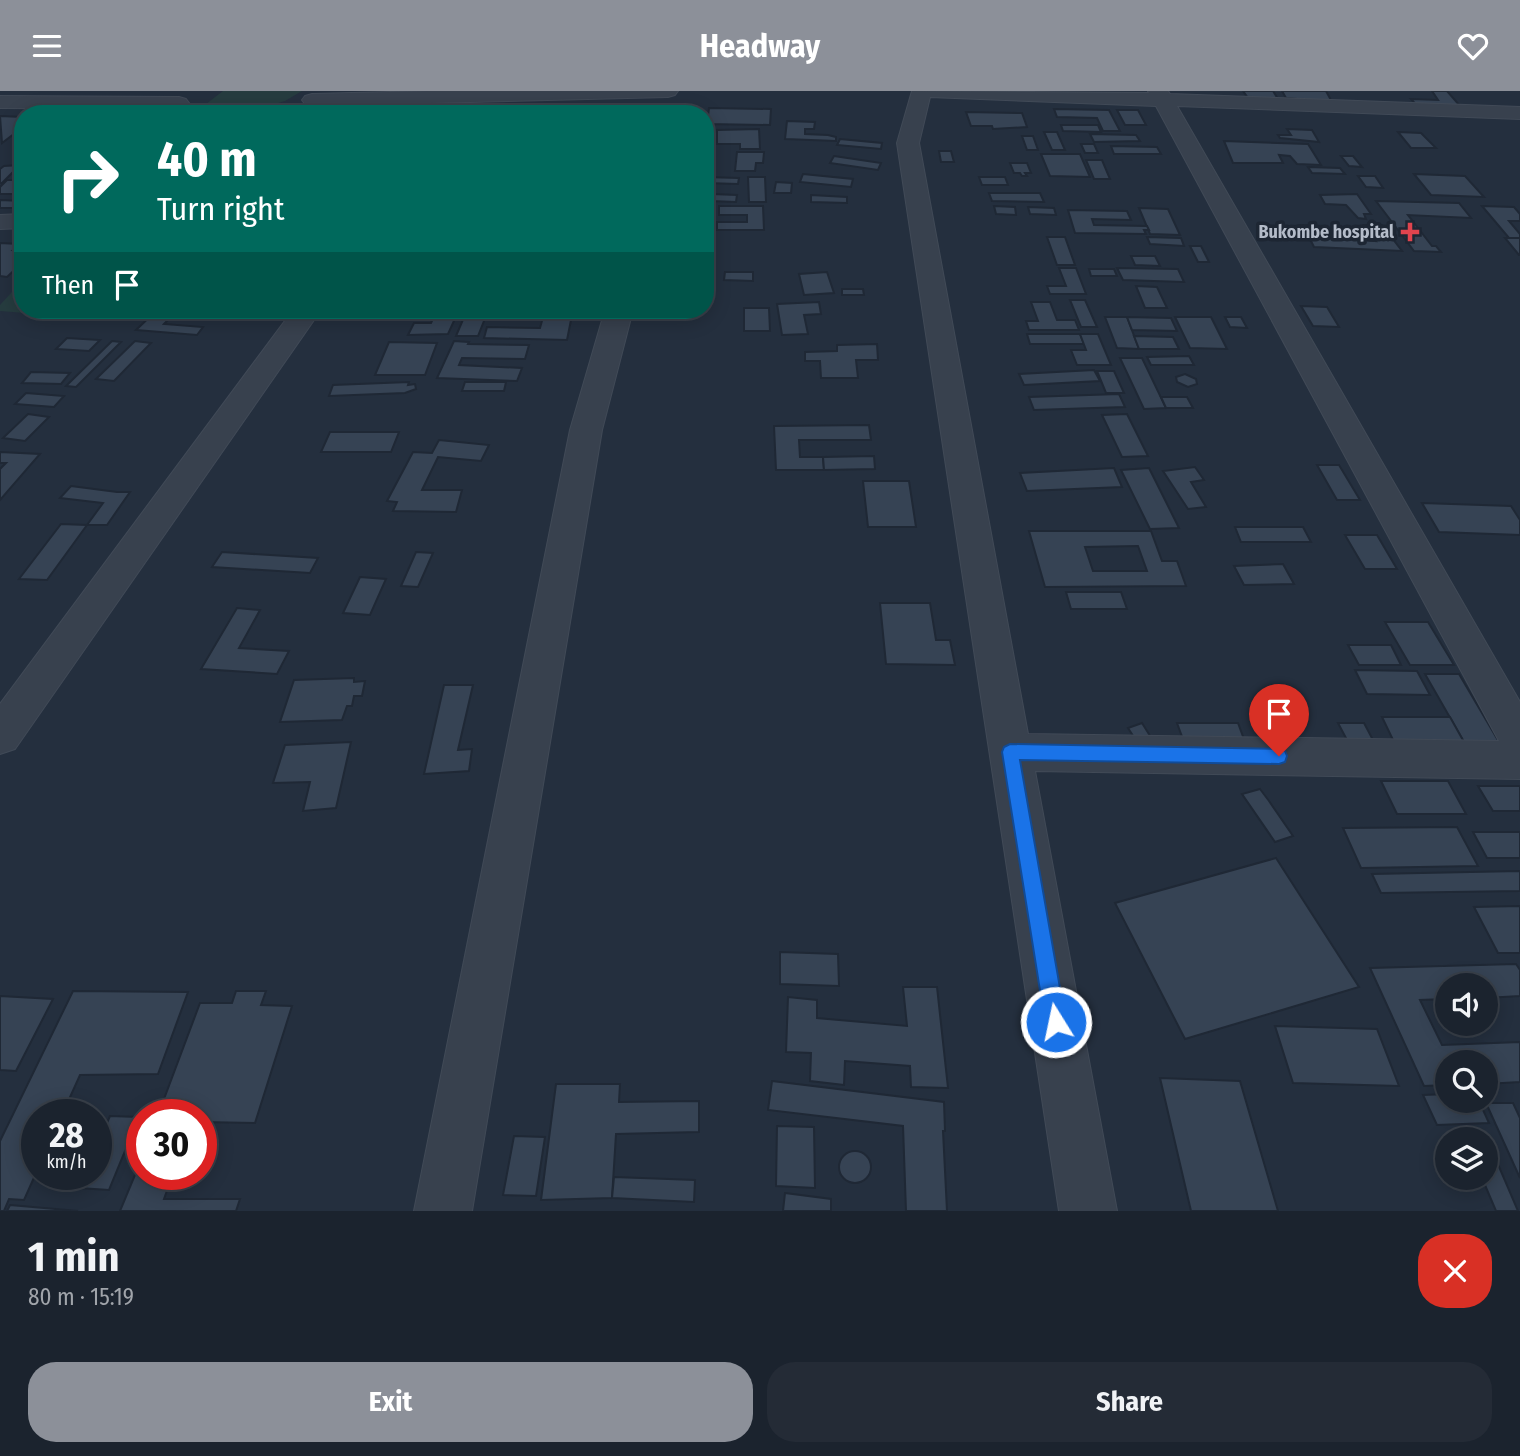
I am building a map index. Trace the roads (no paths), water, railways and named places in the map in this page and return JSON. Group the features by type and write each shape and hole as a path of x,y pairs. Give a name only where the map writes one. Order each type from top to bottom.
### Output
{"street":[{"path":"312,100 467,93 668,91"},
{"path":"922,91 908,143 1088,1211"},
{"path":"929,91 1160,96 1520,113"},
{"path":"1160,96 1520,740"},
{"path":"0,102 179,103"},
{"path":"0,736 301,319"},
{"path":"443,1211 586,430 617,319"},
{"path":"1010,752 1520,761"}],"place":[{"name":"Bukombe hospital","path":"1410,232"}]}
